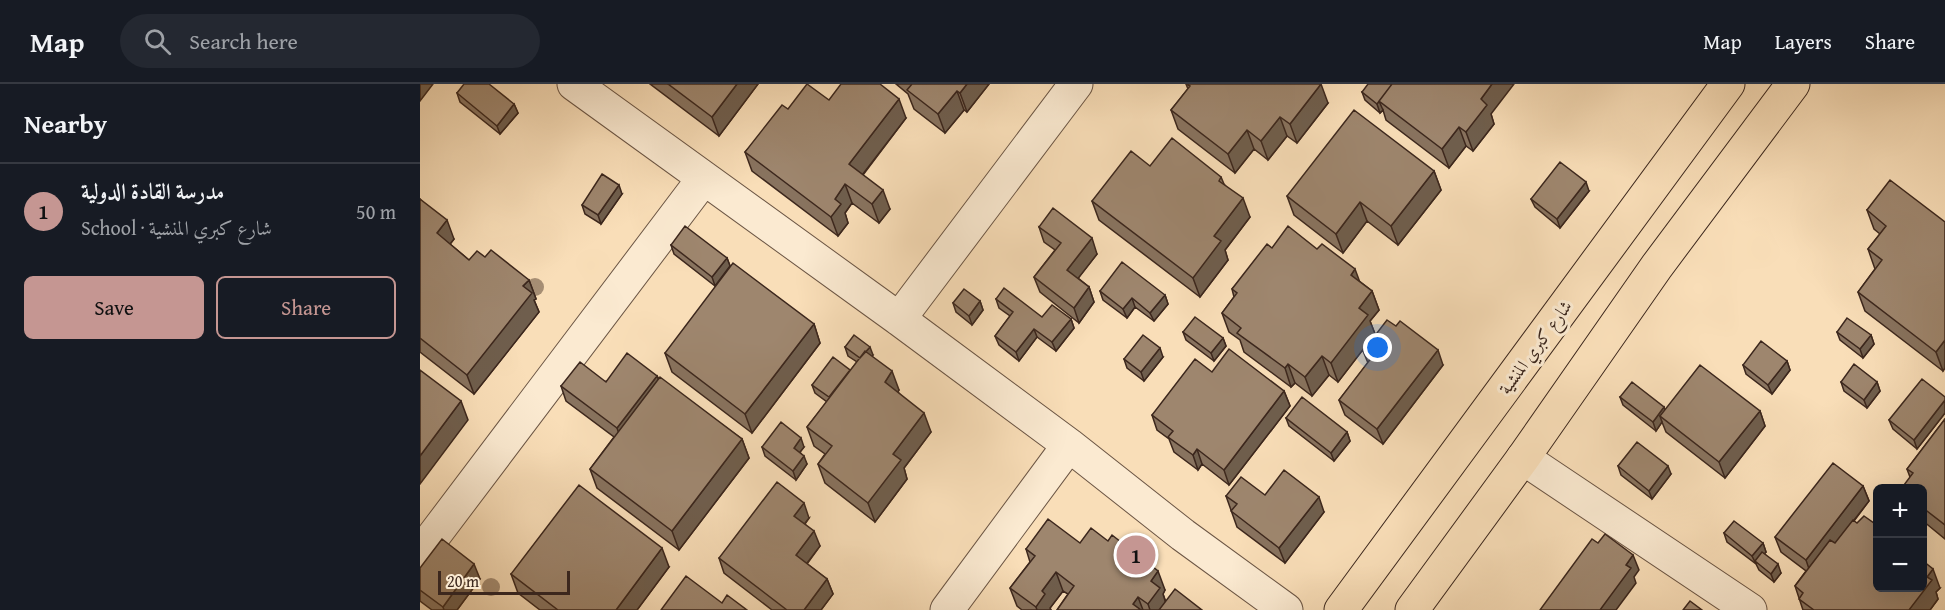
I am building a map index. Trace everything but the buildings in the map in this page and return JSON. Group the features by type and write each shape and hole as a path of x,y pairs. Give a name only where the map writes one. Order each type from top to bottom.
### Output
{"main road":[{"name":"شارع كبري المنشية","path":"1341,610 1728,84"},
{"path":"1412,610 1523,458 1657,266 1793,84"}],"street":[{"path":"574,84 899,319 1069,445 1183,535 1286,610"},
{"path":"899,319 1076,84"},
{"path":"420,554 704,178"},
{"path":"947,610 1069,445"},
{"path":"1523,458 1750,610"}],"place":[{"name":"مدرسة القادة الدولية","path":"1136,555"}]}
